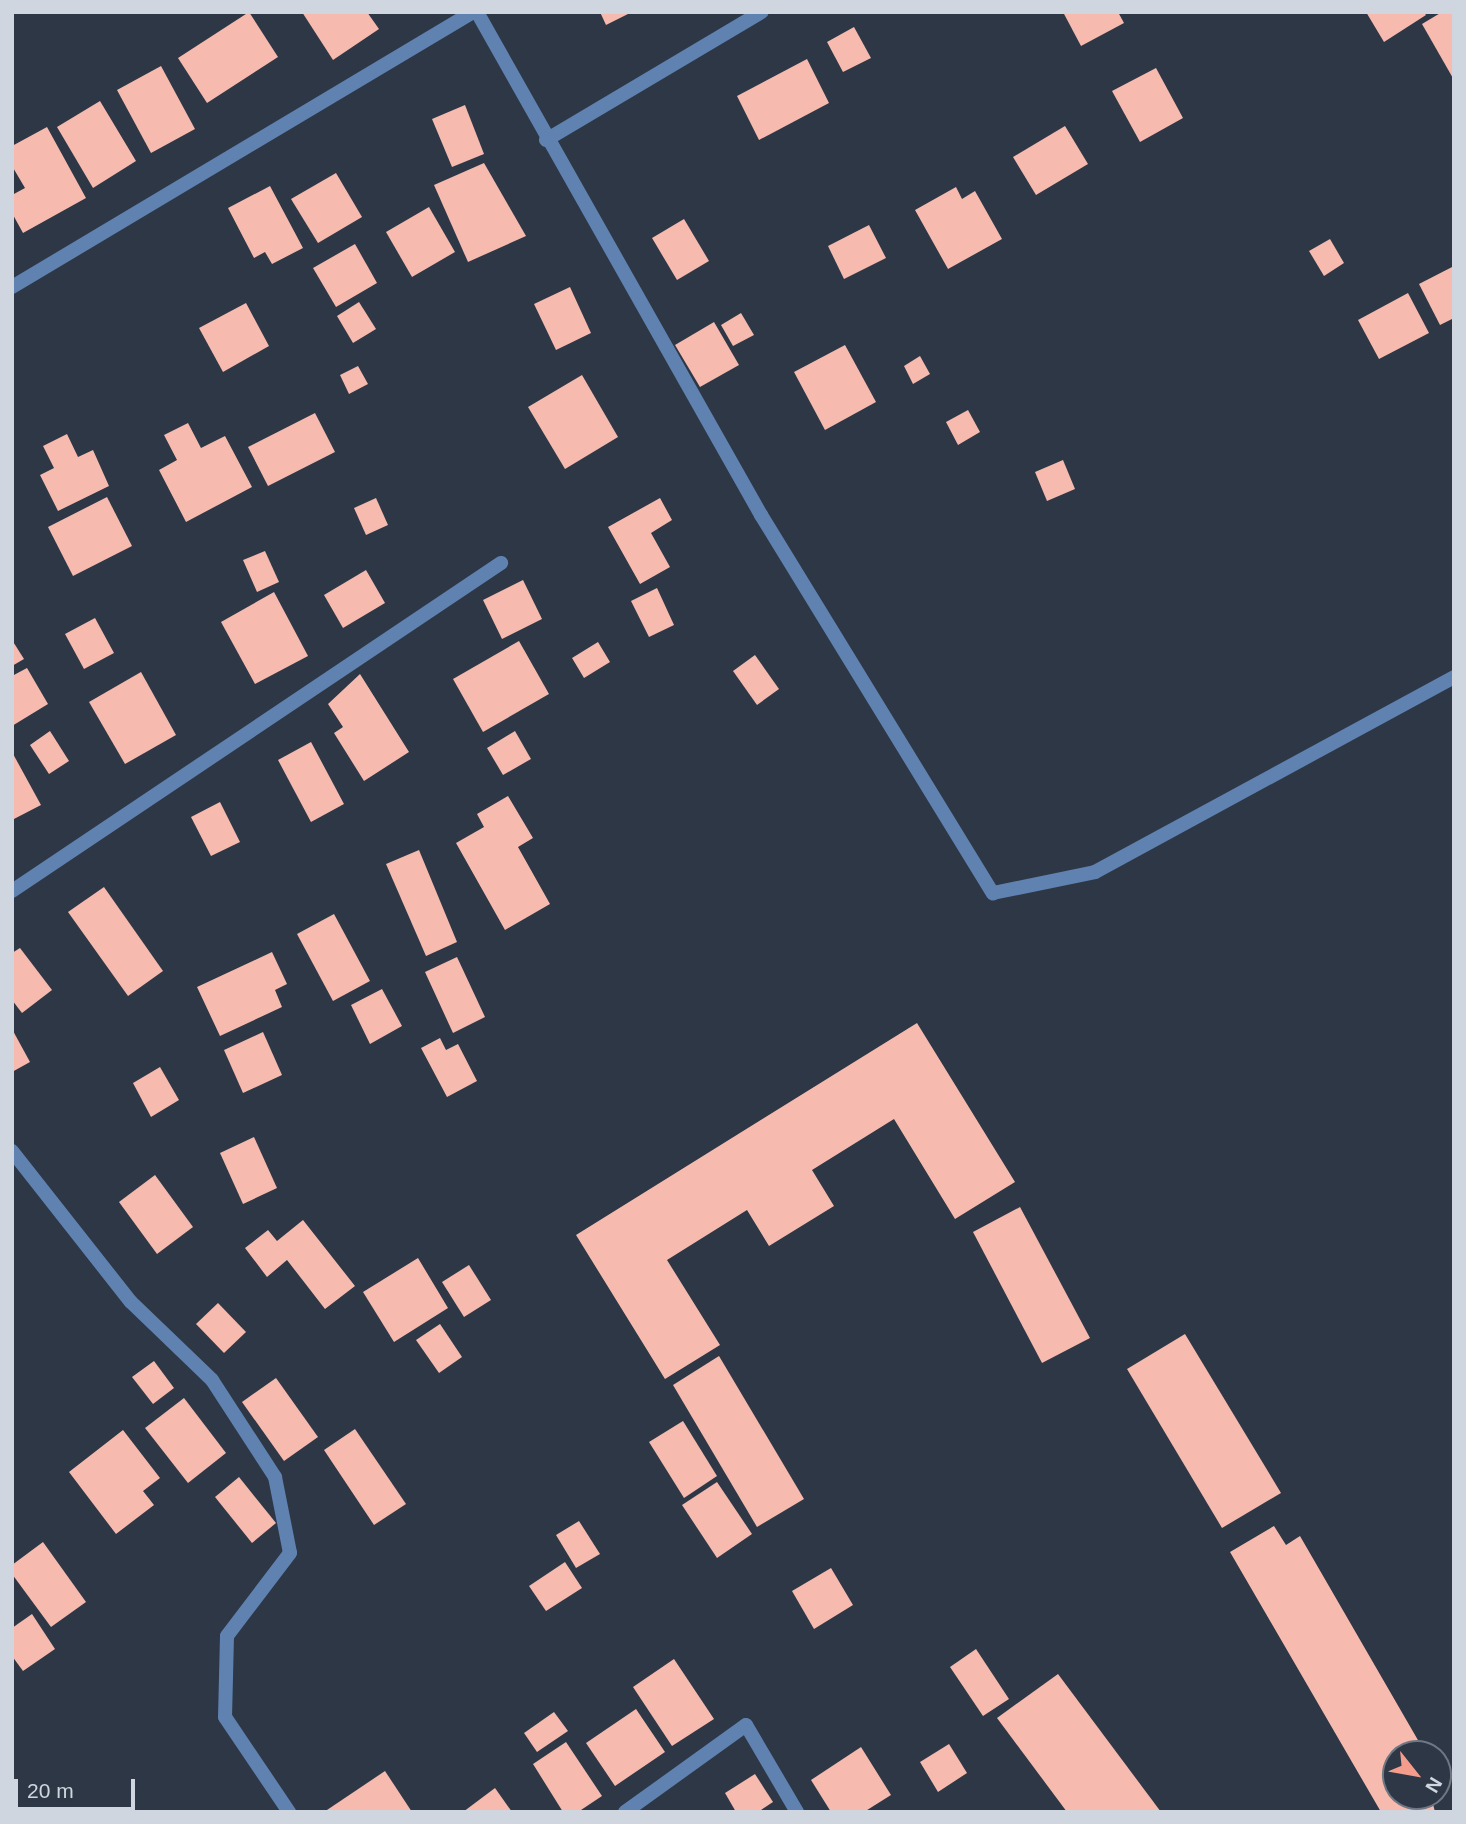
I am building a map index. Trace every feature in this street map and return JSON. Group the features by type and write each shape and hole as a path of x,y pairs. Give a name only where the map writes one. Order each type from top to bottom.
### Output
{"street":[{"path":"12,287 475,12 761,515 993,893 1095,872 1454,677"},
{"path":"546,140 762,12"},
{"path":"12,891 501,563"},
{"path":"12,1152 131,1302 212,1380 275,1478 290,1553 227,1636 225,1717 289,1812"},
{"path":"625,1812 746,1725 797,1812"}],"building":[{"path":"249,12 278,57 207,103 178,58"},
{"path":"302,12 367,12 379,29 333,60"},
{"path":"600,12 632,12 606,25"},
{"path":"1063,12 1118,12 1124,23 1081,46"},
{"path":"1366,12 1424,12 1426,15 1384,42"},
{"path":"1442,12 1454,12 1454,80 1422,24"},
{"path":"854,27 871,58 843,72 827,42"},
{"path":"807,59 829,103 759,140 737,96"},
{"path":"161,66 195,129 151,153 117,90"},
{"path":"1156,68 1183,118 1140,142 1112,91"},
{"path":"100,101 136,161 93,188 57,127"},
{"path":"465,105 484,154 452,167 432,119"},
{"path":"1065,126 1088,164 1036,195 1013,157"},
{"path":"47,127 86,198 23,233 12,213 12,195 25,188 12,166 12,146"},
{"path":"484,163 526,236 468,262 434,185"},
{"path":"336,173 362,217 318,243 291,199"},
{"path":"270,186 303,248 272,264 265,252 254,258 228,208"},
{"path":"956,187 962,199 975,191 1002,239 948,269 915,210"},
{"path":"429,207 455,252 412,277 386,232"},
{"path":"684,219 709,261 677,280 652,238"},
{"path":"869,225 886,258 844,279 828,246"},
{"path":"1330,239 1344,263 1324,276 1309,251"},
{"path":"355,244 377,283 336,307 313,268"},
{"path":"1454,266 1454,318 1440,325 1419,284"},
{"path":"570,287 591,333 556,350 534,304"},
{"path":"1408,293 1429,333 1379,359 1358,320"},
{"path":"359,302 376,329 353,343 337,316"},
{"path":"246,303 269,346 223,372 199,328"},
{"path":"741,313 754,335 733,346 721,325"},
{"path":"714,322 739,365 700,387 675,345"},
{"path":"845,345 876,402 825,430 794,372"},
{"path":"920,356 930,374 913,384 904,366"},
{"path":"358,366 368,384 349,394 340,375"},
{"path":"582,375 618,437 565,469 528,407"},
{"path":"968,410 980,432 958,445 946,422"},
{"path":"315,413 335,452 268,486 248,447"},
{"path":"188,423 201,448 225,436 252,487 186,522 159,470 177,460 164,435"},
{"path":"67,434 78,457 93,450 109,486 58,511 40,475 54,468 43,446"},
{"path":"1063,460 1075,489 1047,501 1035,472"},
{"path":"107,497 132,546 73,576 48,527"},
{"path":"376,498 388,525 366,535 354,508"},
{"path":"660,498 672,520 651,533 670,567 640,584 608,527"},
{"path":"265,551 279,582 257,592 243,560"},
{"path":"366,570 385,603 343,628 324,595"},
{"path":"523,580 542,619 502,639 483,600"},
{"path":"657,588 674,625 649,637 631,601"},
{"path":"274,592 308,656 255,684 221,622"},
{"path":"95,618 114,653 84,669 65,634"},
{"path":"12,640 24,659 12,666"},
{"path":"519,641 549,694 483,732 453,679"},
{"path":"598,642 610,662 584,678 572,658"},
{"path":"755,655 779,689 757,705 733,671"},
{"path":"27,668 48,704 12,726 12,676"},
{"path":"141,672 176,735 125,764 89,702"},
{"path":"360,674 409,752 364,781 334,733 343,727 328,704"},
{"path":"50,731 69,761 49,774 30,745"},
{"path":"515,731 531,759 503,775 487,748"},
{"path":"311,742 344,804 311,822 278,760"},
{"path":"12,752 41,805 12,820"},
{"path":"508,796 533,838 518,847 550,904 505,930 456,843 484,827 477,814"},
{"path":"220,802 240,842 211,856 191,817"},
{"path":"419,850 457,942 426,956 386,864"},
{"path":"104,887 163,971 128,996 68,912"},
{"path":"334,914 370,981 333,1001 297,934"},
{"path":"20,948 52,990 22,1013 12,1000 12,953"},
{"path":"272,952 287,984 275,990 282,1007 220,1036 197,987"},
{"path":"457,957 485,1017 453,1033 425,972"},
{"path":"382,989 402,1026 370,1044 351,1005"},
{"path":"917,1023 1015,1182 955,1219 894,1119 812,1170 834,1206 769,1246 747,1210 667,1260 720,1345 665,1379 576,1235"},
{"path":"12,1029 30,1062 12,1072"},
{"path":"263,1032 282,1075 243,1093 224,1050"},
{"path":"440,1038 446,1050 458,1044 477,1081 447,1097 421,1048"},
{"path":"160,1067 179,1100 151,1117 133,1083"},
{"path":"254,1137 277,1188 243,1204 220,1153"},
{"path":"155,1175 193,1227 157,1254 119,1202"},
{"path":"1020,1207 1090,1338 1042,1363 973,1232"},
{"path":"303,1220 355,1286 325,1309 287,1260 267,1277 245,1248 268,1230 277,1241"},
{"path":"418,1258 448,1308 394,1342 363,1292"},
{"path":"469,1265 491,1300 464,1317 442,1282"},
{"path":"218,1303 246,1332 224,1353 196,1324"},
{"path":"440,1324 462,1357 439,1373 416,1340"},
{"path":"1185,1334 1281,1493 1222,1528 1127,1369"},
{"path":"719,1356 804,1499 757,1527 673,1385"},
{"path":"154,1361 174,1388 153,1404 132,1377"},
{"path":"276,1378 318,1437 284,1461 242,1402"},
{"path":"184,1398 226,1453 188,1483 145,1428"},
{"path":"683,1421 717,1476 684,1498 649,1442"},
{"path":"355,1429 406,1504 374,1525 324,1450"},
{"path":"123,1430 160,1478 143,1491 154,1505 116,1534 69,1472"},
{"path":"239,1477 276,1523 252,1543 215,1497"},
{"path":"717,1482 752,1534 717,1558 682,1505"},
{"path":"579,1521 600,1554 576,1568 556,1535"},
{"path":"1274,1526 1286,1545 1300,1536 1418,1740 1382,1740 1382,1810 1435,1812 1381,1812 1230,1552"},
{"path":"43,1542 86,1602 51,1627 12,1574 12,1565"},
{"path":"565,1562 582,1588 546,1611 529,1586"},
{"path":"831,1568 853,1605 814,1629 792,1591"},
{"path":"32,1614 55,1649 23,1671 12,1656 12,1628"},
{"path":"976,1649 1009,1699 983,1716 950,1667"},
{"path":"674,1659 714,1719 672,1746 633,1687"},
{"path":"1058,1674 1161,1812 1067,1812 997,1718"},
{"path":"636,1709 665,1752 615,1786 586,1743"},
{"path":"554,1712 568,1731 537,1752 524,1733"},
{"path":"566,1742 602,1796 578,1812 563,1812 533,1764"},
{"path":"949,1744 967,1773 938,1792 920,1762"},
{"path":"861,1747 891,1795 864,1812 831,1812 811,1780"},
{"path":"385,1771 412,1812 324,1812"},
{"path":"755,1774 773,1802 758,1812 736,1812 725,1793"},
{"path":"495,1788 512,1812 463,1812"}]}
